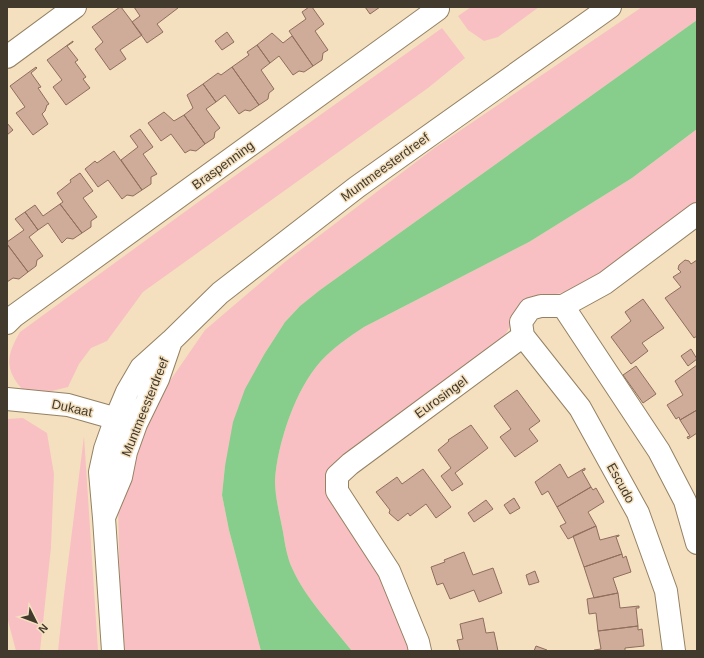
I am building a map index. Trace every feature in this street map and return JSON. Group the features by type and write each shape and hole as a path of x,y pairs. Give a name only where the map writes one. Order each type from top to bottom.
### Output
{"street":[{"path":"7,57 75,7"},
{"name":"Braspenning","path":"7,323 14,316 438,9 437,7"},
{"name":"Muntmeesterdreef","path":"113,651 104,518 121,477 126,452 126,421 158,379 171,341 220,293 357,187 610,7"},
{"path":"523,336 521,322 530,309 541,306 563,306 605,283 697,214"},
{"path":"563,306 659,451 685,501 697,543"},
{"name":"Eurosingel","path":"420,651 418,642 389,571 337,491 337,476 350,464 523,336"},
{"name":"Escudo","path":"523,336 580,408 638,513 666,591 674,651"},
{"name":"Dukaat","path":"8,396 68,405 126,421"}],"shaded area":[{"path":"471,7 539,7 498,37 484,41 468,30 458,16"},
{"path":"642,7 697,7 697,20 320,290 300,306 285,322 265,353 225,466 222,495 229,530 261,651 125,651 120,600 118,503 156,401 205,330 286,261 433,149"},
{"path":"697,20 697,129 632,178 529,242 364,327 331,351 312,372 289,417 280,450 275,487 286,551 293,570 312,601 352,651 261,651 229,530 222,495 225,466 233,422 245,389 265,353 285,322 300,306 320,290"},
{"path":"442,28 465,58 428,88 143,292 107,341 91,348 79,364 68,387 52,391 24,391 13,376 9,363 12,348 20,332 201,200"},
{"path":"697,129 697,204 591,280 569,291 530,300 516,316 498,347 325,475 325,490 383,577 413,651 352,651 312,601 293,570 286,551 275,487 280,450 289,417 312,372 331,351 364,327 529,242 632,178"},
{"path":"23,418 47,433 54,474 51,547 40,651 16,651 7,617 7,419"},
{"path":"84,436 98,651 58,651 64,595"}],"building":[{"path":"120,7 142,35 120,50 126,59 110,70 95,49 103,42 92,27"},
{"path":"134,7 178,8 157,24 163,32 147,43 132,22 140,16"},
{"path":"309,7 312,7 324,24 315,31 328,50 323,53 322,60 313,66 289,31 306,19 302,12"},
{"path":"365,7 380,7 370,14"},
{"path":"227,32 234,42 222,50 215,41"},
{"path":"272,33 283,43 292,36 313,66 304,72 299,71 293,75 279,56 270,63 257,45"},
{"path":"73,41 67,46 78,60 75,62 86,77 83,79 90,88 66,105 53,87 62,80 47,60"},
{"path":"257,45 270,63 261,70 274,89 269,93 268,99 259,105 232,67 249,55 247,52"},
{"path":"36,67 37,68 31,73 41,87 38,88 49,104 42,114 48,124 33,135 16,113 25,107 10,86"},
{"path":"232,67 259,105 250,111 245,110 239,114 225,95 216,102 203,84 218,73 221,75"},
{"path":"203,84 216,102 206,109 220,128 215,132 214,138 205,144 184,115 193,108 187,95"},
{"path":"164,112 174,121 184,115 205,144 196,151 190,150 185,153 171,134 161,141 148,123"},
{"path":"7,123 13,130 7,135"},
{"path":"140,129 153,147 143,154 157,174 151,177 151,184 142,190 121,160 138,147 130,136"},
{"path":"114,151 142,190 133,196 127,195 122,199 108,180 98,187 85,169 95,161 97,163"},
{"path":"80,173 93,191 83,198 97,217 91,221 91,227 82,233 60,204 63,202 57,193 71,182 70,180"},
{"path":"60,204 82,233 73,239 67,238 62,243 48,223 38,230 25,212 35,205 43,216"},
{"path":"25,212 38,230 29,237 43,256 37,260 36,266 28,272 7,244 7,242 24,230 15,219"},
{"path":"7,244 28,272 19,279 13,278 7,282"},
{"path":"685,260 689,261 691,264 697,260 697,336 694,338 665,298 681,287 673,277 681,272 678,269 679,265"},
{"path":"643,299 664,328 642,343 648,351 631,364 611,337 631,321 625,312"},
{"path":"691,349 697,359 688,366 681,356"},
{"path":"697,365 697,410 680,420 679,417 676,419 667,405 683,395 675,381"},
{"path":"636,366 656,394 643,403 623,375"},
{"path":"517,390 540,421 529,429 538,441 515,457 500,437 511,429 494,406"},
{"path":"697,410 697,433 688,439 687,437 690,436 680,420"},
{"path":"471,425 488,448 455,473 463,484 452,491 441,476 451,468 438,450 449,441 448,440"},
{"path":"560,464 568,478 585,468 585,470 582,471 591,487 557,507 548,491 542,495 535,482"},
{"path":"423,469 451,507 436,518 426,504 410,516 408,513 398,521 389,513 390,510 376,492 397,477 402,484"},
{"path":"591,487 593,490 596,488 604,502 588,512 596,526 568,539 560,526 566,523 557,507"},
{"path":"514,498 520,508 510,514 504,505"},
{"path":"486,500 493,509 474,522 468,513"},
{"path":"596,526 600,540 619,535 616,537 622,554 584,567 573,536"},
{"path":"464,552 473,575 493,568 502,593 479,602 474,590 450,599 443,583 437,585 431,567 445,562 444,560"},
{"path":"622,554 623,558 626,556 631,572 613,578 618,593 594,598 584,567"},
{"path":"535,571 539,582 529,585 526,575"},
{"path":"618,593 620,608 639,606 639,608 636,608 638,626 598,631 596,613 589,614 587,599"},
{"path":"483,618 486,633 494,632 498,651 460,651 457,640 463,639 460,624"},
{"path":"638,626 638,630 642,629 644,646 625,648 625,651 594,651 601,649 598,631"},
{"path":"536,646 547,650 547,651 534,651"}]}
